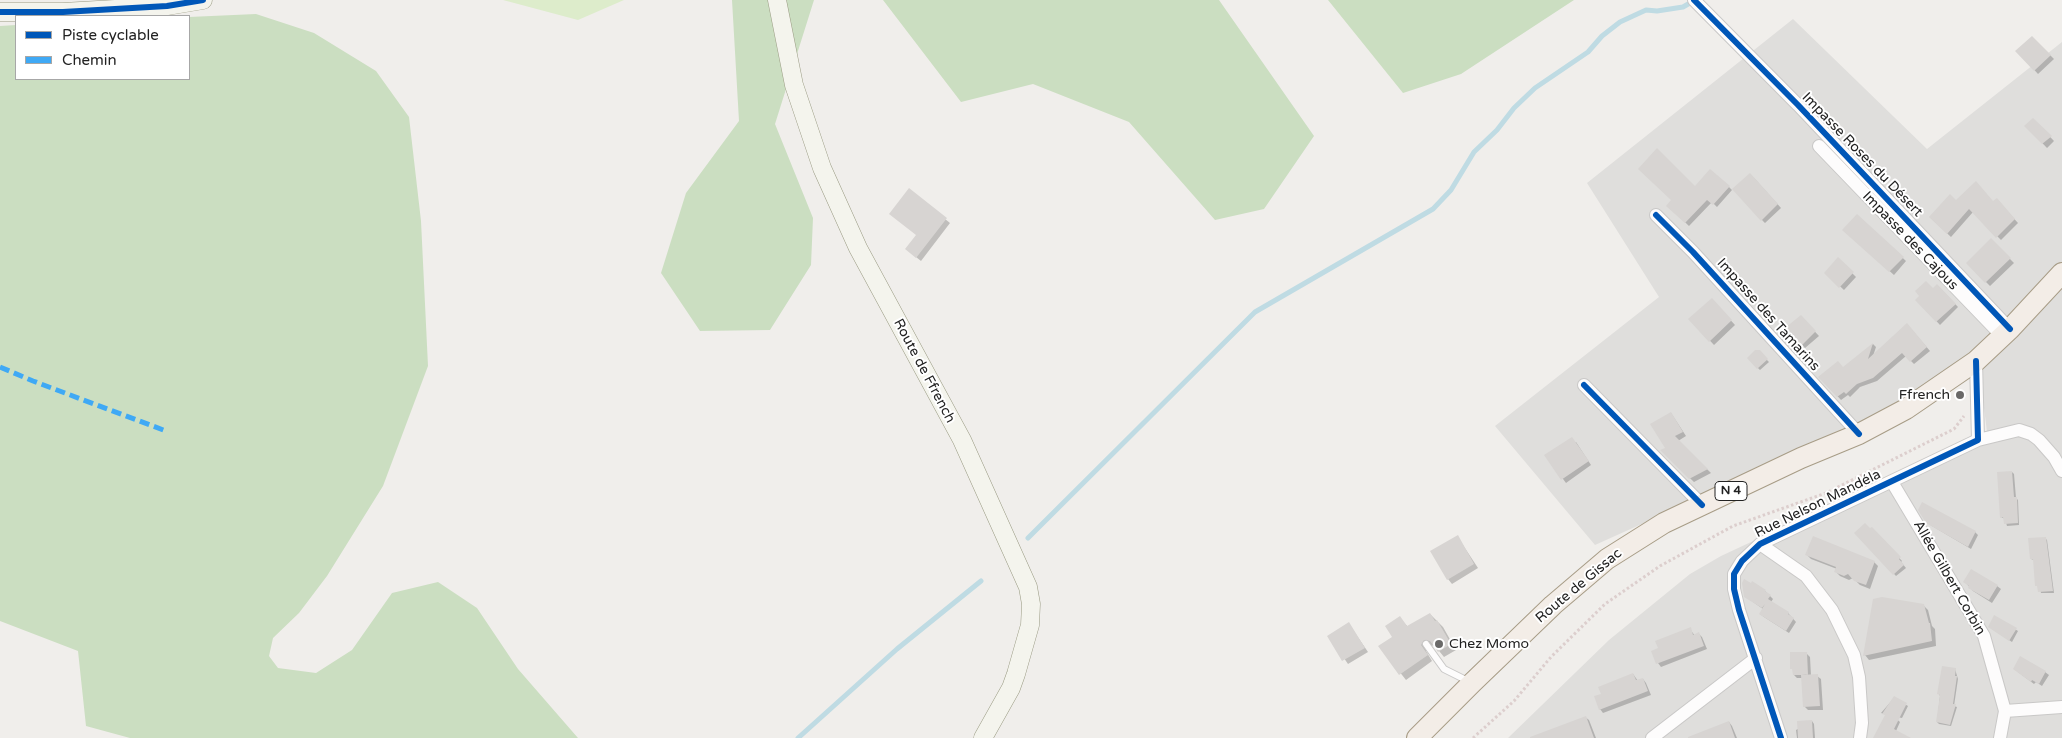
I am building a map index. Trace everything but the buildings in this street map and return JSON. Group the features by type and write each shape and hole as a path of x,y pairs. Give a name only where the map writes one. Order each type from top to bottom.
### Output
{"main road":[{"path":"0,12 62,12 158,7 203,0"},
{"name":"Route de Ffrench","path":"777,0 794,85 822,168 858,248 962,440 1028,586 1031,604 1030,626 1016,674 983,738"},
{"name":"Route de Gissac","path":"1417,738 1553,605 1607,559 1664,523 1858,434 1906,409 1976,361 2062,273"}],"street":[{"name":"Impasse Roses du Désert","path":"1694,0 1798,105 2006,332"},
{"name":"Impasse des Cajous","path":"1819,146 2006,332"},
{"name":"Impasse des Tamarins","path":"1656,215 1693,252 1858,434"},
{"path":"1976,361 1978,440"},
{"path":"1584,385 1702,505"},
{"name":"Rue Nelson Mandéla","path":"1781,738 1739,610 1734,589 1734,574 1742,561 1760,544 1978,440 2020,430 2040,440 2062,471"},
{"name":"Allée Gilbert Corbin","path":"1892,482 1984,636 2005,712 2000,738"},
{"path":"1760,544 1806,576 1832,610 1854,654 1859,676 1862,723 1860,738"},
{"path":"1652,738 1756,658"},
{"path":"2005,712 2062,707"}],"lane":[{"path":"1426,644 1444,669 1472,683"}],"path":[{"path":"1473,738 1514,701 1551,657 1605,604 1660,566 1733,526 1826,493 1954,429 1964,416 1976,410"}],"shaded area":[{"path":"1793,19 1927,149 2062,42 2062,738 1508,738 1609,640 1690,574 1721,556 1987,432 1977,352 1903,399 1846,432 1595,545 1495,426 1659,297 1587,183"}],"green space":[{"path":"503,0 624,0 578,20"},
{"path":"732,0 814,0 775,124 813,218 811,265 770,330 700,331 661,273 686,193 739,121"},
{"path":"883,0 1219,0 1314,136 1264,209 1215,220 1129,122 1033,84 961,102"},
{"path":"1328,0 1574,0 1461,74 1403,93"},
{"path":"256,14 314,33 376,71 409,117 421,221 428,366 383,486 327,576 299,613 273,638 269,656 278,668 316,673 352,650 392,593 438,582 477,608 518,669 578,738 130,738 86,726 78,651 0,621 0,26 15,25 15,80 190,80 190,17"}],"waterway":[{"path":"1028,538 1255,312 1433,209 1451,190 1474,152 1497,130 1514,108 1535,88 1588,52 1602,36 1620,22 1646,10 1657,11 1683,7 1695,0"},
{"path":"798,738 897,649 981,581"}],"marked path":[{"path":"0,367 166,431"}],"cycle path":[{"path":"0,12 63,12 167,6 203,0"},
{"path":"1694,0 1798,105 2010,329"},
{"path":"1656,215 1693,252 1859,434"},
{"path":"1781,738 1739,610 1734,589 1734,574 1742,561 1760,544 1978,440 1976,361"},
{"path":"1584,385 1702,505"}],"place":[{"name":"Ffrench","path":"1960,395"},
{"name":"Chez Momo","path":"1439,644"}]}
